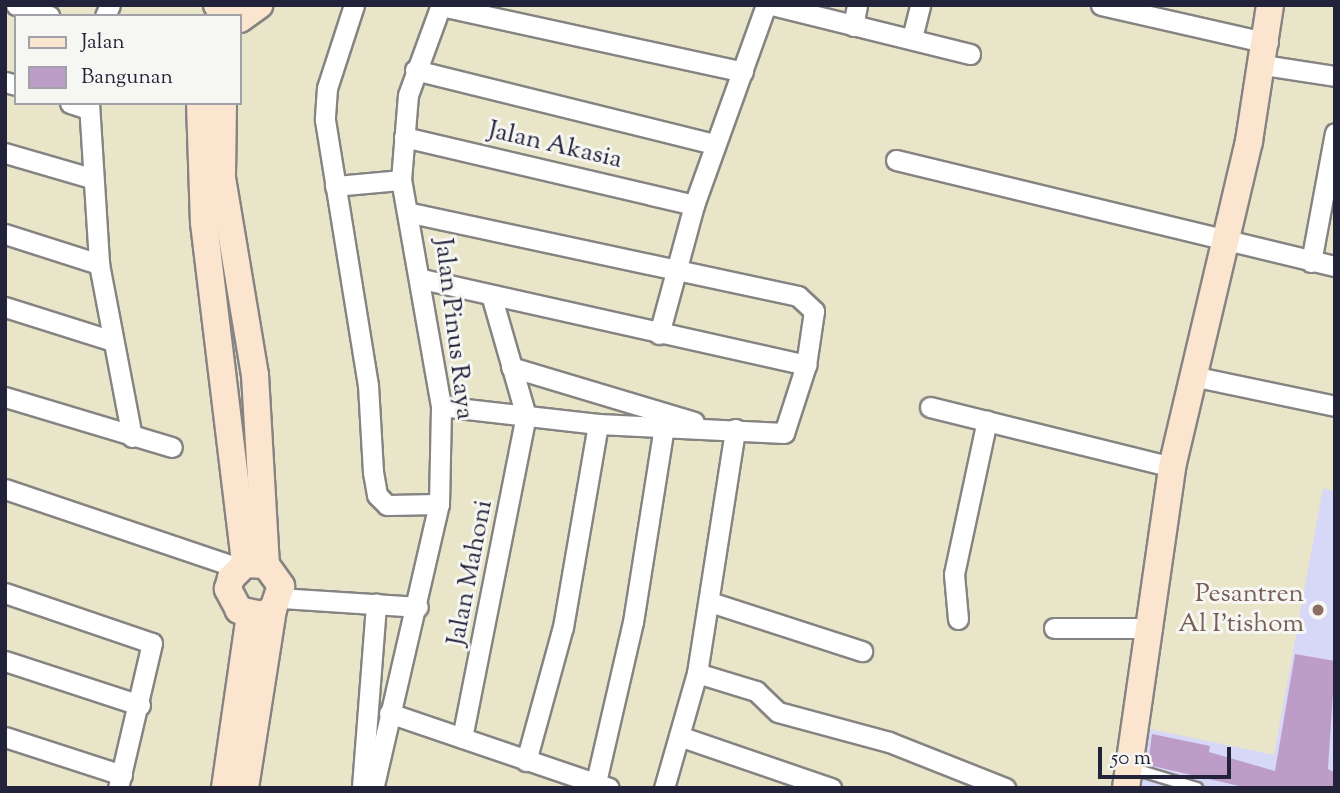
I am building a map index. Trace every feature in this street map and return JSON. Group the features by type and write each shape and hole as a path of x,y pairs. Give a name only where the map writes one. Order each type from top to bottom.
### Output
{"street":[{"path":"16,5 43,14"},
{"path":"354,5 327,88 335,186 368,385 377,495 387,505 439,504"},
{"path":"441,5 743,72"},
{"name":"Jalan Pinus Raya","path":"370,786 418,607 439,504 442,406 411,213 401,180 404,137 415,70 441,5"},
{"path":"659,334 694,205 766,5"},
{"path":"772,5 970,54"},
{"path":"853,26 857,5"},
{"path":"912,38 920,5"},
{"path":"1101,5 1335,76"},
{"path":"1128,778 1152,628 1172,467 1192,376 1227,242 1266,54 1270,5"},
{"path":"415,70 715,144"},
{"path":"83,105 99,264 132,437"},
{"path":"200,105 212,179 256,375 250,566 228,589 231,601 267,607 376,604 418,607"},
{"path":"212,179 223,105"},
{"path":"1311,261 1330,191 1335,133"},
{"name":"Jalan Akasia","path":"404,137 694,205"},
{"path":"5,153 91,178"},
{"path":"895,160 1335,266"},
{"path":"335,186 401,180"},
{"path":"411,213 676,269 808,302 814,312 806,365 784,433 705,426 598,424 442,406"},
{"path":"5,234 99,264"},
{"path":"422,279 806,365"},
{"path":"491,295 526,416"},
{"path":"5,307 113,341"},
{"path":"511,367 705,426"},
{"path":"1192,376 1335,406"},
{"path":"5,397 172,447"},
{"path":"930,407 1172,467"},
{"name":"Jalan Mahoni","path":"462,738 526,416"},
{"path":"958,619 954,574 987,420"},
{"path":"526,761 564,628 598,424"},
{"path":"389,713 602,785 633,622 664,426"},
{"path":"664,788 697,673 735,429"},
{"path":"5,489 277,576 267,607 236,784"},
{"path":"5,593 152,643 140,705 120,781 5,737"},
{"path":"710,602 862,651"},
{"path":"370,786 376,604"},
{"path":"1054,628 1152,628"},
{"path":"5,661 140,705"},
{"path":"697,673 756,691 778,712 889,742 1005,788"},
{"path":"679,736 831,788"}],"lane":[{"path":"1128,778 1197,788"}],"shaded area":[{"name":"Pesantren Al I’tishom","path":"1323,488 1335,492 1335,788 1140,788 1150,729 1274,755"}],"building":[{"path":"1295,654 1335,661 1328,769 1335,773 1335,788 1248,788 1148,765 1152,734 1210,746 1209,752 1275,771"}],"place":[{"name":"Pesantren Al I’tishom","path":"1318,610"}]}
